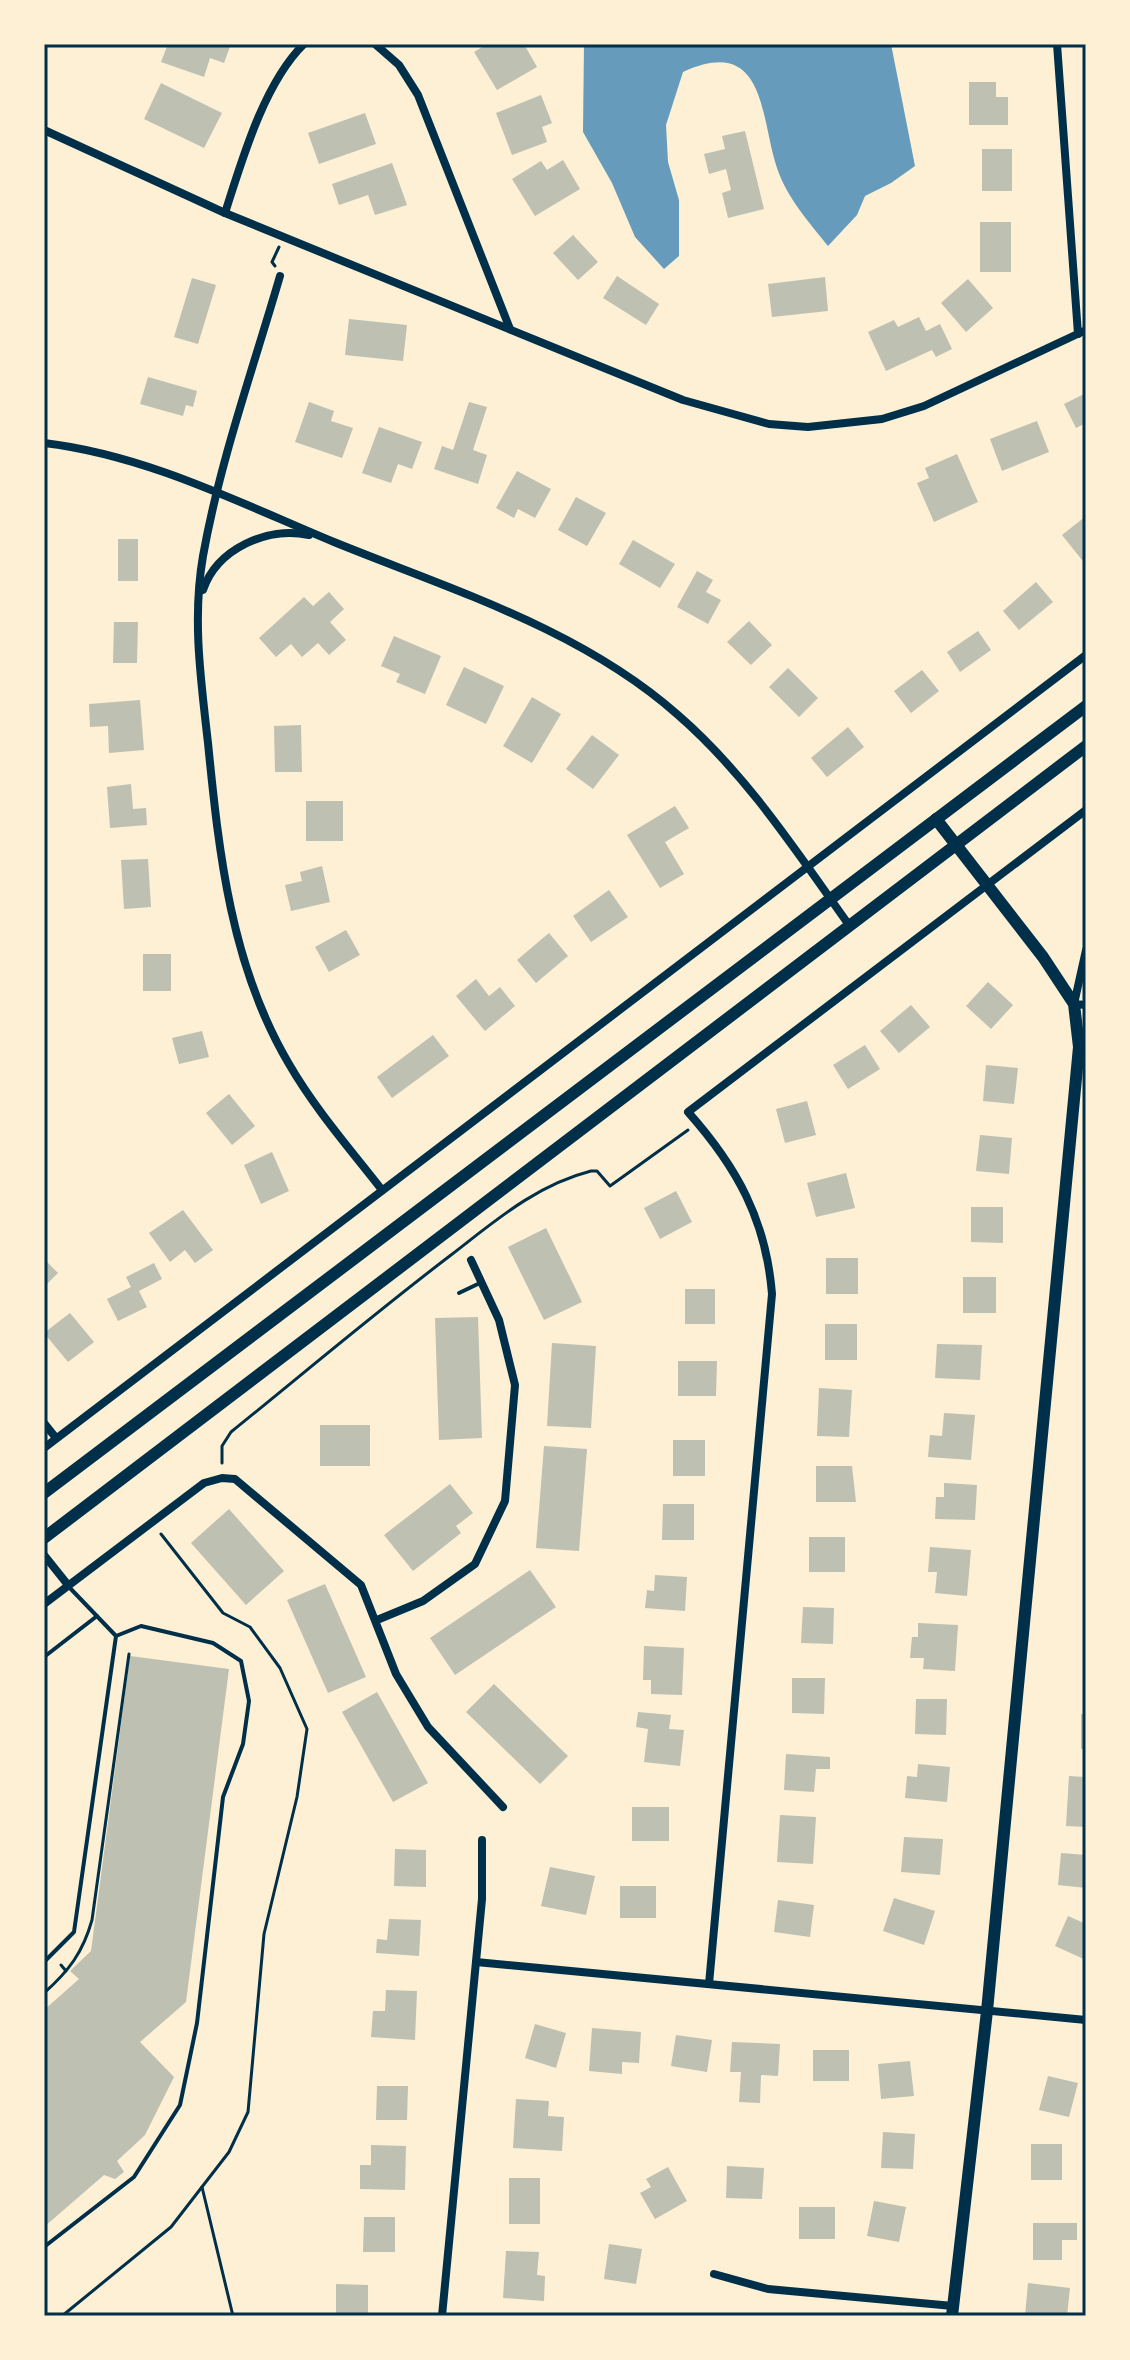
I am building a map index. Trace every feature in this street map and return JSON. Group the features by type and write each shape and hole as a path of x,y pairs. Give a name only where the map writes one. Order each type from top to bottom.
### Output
{"main road":[{"path":"44,1493 1086,706"},
{"path":"44,1538 1086,746"},
{"path":"936,819 1080,1005 1079,1047 987,2011 952,2311"}],"street":[{"path":"225,213 260,117 290,59 304,44"},
{"path":"375,44 399,65 418,95 510,329"},
{"path":"44,130 225,213 683,400 769,424 808,427 882,419 924,406 1082,332 1057,44"},
{"path":"280,276 216,493 198,606 198,647 222,864 231,915 245,964 288,1062 312,1101 382,1190"},
{"path":"44,443 118,457 216,493 523,619 624,672 714,749 808,867 849,925"},
{"path":"198,606 216,565 246,544 280,533 330,540"},
{"path":"44,1448 1086,655"},
{"path":"709,1984 772,1294 761,1227 747,1192 730,1162 688,1112 1086,810"},
{"path":"1080,1005 1086,950"},
{"path":"377,1620 423,1601 475,1564 505,1501 515,1385 499,1320 471,1260"},
{"path":"44,1423 56,1438"},
{"path":"44,1604 204,1483 222,1478 235,1479 361,1585 396,1674 428,1727 503,1807"},
{"path":"44,1555 68,1585"},
{"path":"442,2316 476,1962 482,1840"},
{"path":"476,1962 1086,2020"},
{"path":"714,2274 768,2289 952,2311"}],"lane":[{"path":"459,1293 482,1282"},
{"path":"68,1585 116,1636"},
{"path":"44,1657 97,1616"},
{"path":"44,2247 134,2177 180,2105 197,2023 223,1797 243,1744 249,1701 241,1661 213,1643 141,1626 116,1636"},
{"path":"44,1962 74,1932 116,1636"}],"path":[{"path":"280,276 272,262 284,237"},
{"path":"222,1478 222,1446 231,1432 402,1292 527,1197 551,1183 591,1171 597,1171 610,1186 697,1123"},
{"path":"62,2316 171,2227 229,2152 248,2112 264,1934 297,1797 307,1729 280,1668 250,1627 223,1613 152,1522"},
{"path":"44,1993 84,1949 92,1920 129,1654"},
{"path":"61,1965 66,1971"},
{"path":"202,2187 233,2316"}],"water":[{"path":"584,44 891,44 915,166 865,196 857,215 828,246 799,209 781,179 762,105 745,72 730,64 710,63 683,72 666,125 668,162 679,200 679,256 664,269 635,237 612,183 583,132"}],"building":[{"path":"168,44 231,44 224,63 210,58 204,77 161,62"},
{"path":"487,44 524,44 537,67 497,90 474,52"},
{"path":"969,82 996,82 996,97 1008,97 1008,125 969,125"},
{"path":"161,83 222,113 204,148 144,119"},
{"path":"541,95 552,123 542,127 547,142 512,155 496,113"},
{"path":"365,113 376,144 319,164 308,133"},
{"path":"745,131 764,209 728,218 722,193 731,190 726,169 709,174 704,154 725,149 722,136"},
{"path":"982,149 1012,149 1012,191 982,191"},
{"path":"563,160 580,189 535,216 512,179 541,161 547,170"},
{"path":"392,163 407,205 375,215 368,195 339,205 332,184"},
{"path":"980,222 1011,222 1011,272 980,272"},
{"path":"573,235 598,262 578,280 553,253"},
{"path":"617,276 659,304 646,325 603,298"},
{"path":"825,277 828,311 772,317 768,284"},
{"path":"192,278 216,285 198,344 174,337"},
{"path":"968,279 993,308 966,332 941,303"},
{"path":"919,317 926,331 940,324 952,349 936,357 932,350 886,371 868,332 894,320 898,327"},
{"path":"349,319 407,325 403,361 345,355"},
{"path":"148,377 197,391 193,407 186,405 183,416 140,404"},
{"path":"1086,393 1086,423 1076,428 1064,404"},
{"path":"309,402 334,411 331,421 353,428 342,458 295,442"},
{"path":"469,402 487,407 473,450 487,455 478,484 434,469 442,446 453,450"},
{"path":"1037,421 1049,452 1002,471 990,439"},
{"path":"379,427 422,442 412,469 398,464 391,483 362,473"},
{"path":"957,454 978,502 934,522 917,483 929,478 925,468"},
{"path":"517,471 551,489 535,518 518,509 514,518 496,508"},
{"path":"576,497 606,513 587,546 558,530"},
{"path":"1086,516 1086,565 1062,535"},
{"path":"118,539 138,539 138,581 118,581"},
{"path":"633,540 675,564 660,588 619,564"},
{"path":"697,571 713,580 706,592 721,600 708,624 677,607"},
{"path":"1036,582 1053,602 1019,630 1003,611"},
{"path":"329,592 344,609 330,622 346,640 329,655 318,643 302,657 291,644 276,657 259,638 304,597 313,606"},
{"path":"749,621 772,645 751,665 727,642"},
{"path":"114,622 138,622 137,663 113,663"},
{"path":"978,631 991,650 960,672 947,652"},
{"path":"394,636 441,656 425,694 396,682 400,674 381,666"},
{"path":"464,667 504,686 486,724 446,705"},
{"path":"788,668 818,698 799,717 769,687"},
{"path":"922,670 939,691 911,713 894,691"},
{"path":"532,697 561,714 532,763 503,746"},
{"path":"140,700 144,750 109,753 108,726 90,727 89,704"},
{"path":"301,725 302,772 275,772 274,726"},
{"path":"848,727 864,747 827,777 811,758"},
{"path":"592,735 619,755 593,789 566,769"},
{"path":"131,784 133,809 146,808 147,825 110,828 107,787"},
{"path":"306,801 343,801 343,841 306,841"},
{"path":"675,806 689,828 665,842 684,874 660,888 627,835"},
{"path":"148,859 151,907 124,909 121,860"},
{"path":"322,866 330,902 291,911 285,885 302,881 300,872"},
{"path":"609,890 628,917 591,942 573,916"},
{"path":"346,930 360,955 329,972 315,947"},
{"path":"549,933 568,956 536,983 517,960"},
{"path":"143,954 171,954 171,991 143,991"},
{"path":"476,979 489,996 500,987 515,1006 485,1031 456,996"},
{"path":"988,982 1013,1005 991,1029 966,1006"},
{"path":"911,1005 930,1027 899,1053 880,1031"},
{"path":"202,1031 209,1057 179,1064 172,1038"},
{"path":"433,1035 449,1056 392,1098 377,1077"},
{"path":"865,1045 880,1069 848,1089 833,1065"},
{"path":"986,1065 1018,1068 1014,1104 983,1101"},
{"path":"229,1094 255,1126 232,1145 206,1113"},
{"path":"807,1101 816,1135 785,1143 776,1109"},
{"path":"980,1135 1012,1138 1009,1174 976,1171"},
{"path":"272,1152 289,1191 261,1204 244,1165"},
{"path":"846,1173 855,1208 816,1217 807,1183"},
{"path":"676,1191 692,1222 660,1239 644,1208"},
{"path":"971,1207 1003,1207 1003,1243 971,1242"},
{"path":"183,1210 213,1250 195,1263 185,1250 170,1262 149,1233"},
{"path":"546,1228 582,1302 544,1320 508,1247"},
{"path":"826,1258 858,1258 858,1294 826,1294"},
{"path":"44,1259 58,1273 44,1287"},
{"path":"154,1263 162,1279 139,1291 147,1307 118,1321 107,1299 131,1287 126,1277"},
{"path":"963,1277 996,1277 996,1313 963,1313"},
{"path":"685,1289 715,1289 715,1324 685,1324"},
{"path":"70,1313 94,1342 68,1362 44,1333"},
{"path":"478,1317 482,1438 439,1440 435,1318"},
{"path":"825,1324 857,1324 857,1360 825,1360"},
{"path":"552,1343 596,1346 591,1428 547,1426"},
{"path":"937,1344 982,1345 980,1380 935,1378"},
{"path":"678,1361 717,1361 716,1396 678,1396"},
{"path":"819,1388 852,1390 849,1437 817,1436"},
{"path":"944,1413 975,1415 971,1460 928,1457 930,1435 942,1436"},
{"path":"320,1425 370,1425 370,1466 320,1466"},
{"path":"673,1440 705,1440 705,1476 673,1476"},
{"path":"544,1446 587,1449 579,1551 536,1548"},
{"path":"816,1466 852,1466 856,1502 816,1502"},
{"path":"944,1483 977,1485 975,1520 935,1519 936,1497 944,1497"},
{"path":"450,1484 473,1513 456,1526 461,1533 413,1571 384,1535"},
{"path":"663,1504 694,1504 694,1540 662,1540"},
{"path":"229,1509 284,1571 246,1605 191,1543"},
{"path":"809,1537 845,1537 845,1572 809,1572"},
{"path":"930,1547 971,1550 967,1596 935,1593 937,1572 928,1572"},
{"path":"530,1570 556,1607 455,1675 430,1638"},
{"path":"655,1575 687,1577 685,1611 645,1608 647,1590 654,1591"},
{"path":"325,1584 366,1677 328,1693 287,1600"},
{"path":"803,1607 834,1608 833,1644 801,1643"},
{"path":"918,1623 958,1625 955,1671 923,1669 924,1658 910,1658 912,1637 918,1637"},
{"path":"644,1646 684,1648 682,1695 651,1694 651,1680 643,1680"},
{"path":"130,1656 229,1669 186,2002 140,2042 174,2077 145,2135 117,2161 124,2172 115,2179 104,2175 44,2227 44,2010 79,1979 70,1971 91,1951"},
{"path":"792,1678 825,1678 824,1714 792,1713"},
{"path":"494,1684 568,1756 540,1784 466,1712"},
{"path":"377,1692 428,1783 393,1802 342,1712"},
{"path":"916,1699 947,1699 946,1735 915,1734"},
{"path":"638,1712 671,1715 669,1729 684,1730 680,1766 644,1762 648,1729 636,1727"},
{"path":"1081,1714 1086,1714 1086,1749 1081,1749"},
{"path":"786,1754 830,1757 830,1769 816,1769 814,1792 784,1790"},
{"path":"918,1764 950,1767 947,1802 905,1798 907,1776 917,1777"},
{"path":"1069,1776 1086,1777 1086,1827 1066,1826"},
{"path":"632,1807 669,1807 669,1841 632,1841"},
{"path":"780,1815 816,1817 813,1864 777,1862"},
{"path":"904,1837 943,1839 940,1875 901,1872"},
{"path":"395,1849 426,1850 426,1887 394,1886"},
{"path":"1061,1853 1086,1855 1086,1888 1058,1885"},
{"path":"550,1867 595,1876 586,1915 541,1906"},
{"path":"620,1886 656,1886 656,1918 620,1918"},
{"path":"894,1898 935,1911 924,1945 883,1931"},
{"path":"778,1900 814,1905 810,1937 774,1932"},
{"path":"1068,1916 1086,1924 1086,1960 1055,1946"},
{"path":"389,1919 421,1920 419,1956 376,1953 377,1939 387,1940"},
{"path":"386,1990 417,1991 415,2040 371,2037 373,2011 385,2011"},
{"path":"535,2024 566,2033 556,2068 525,2058"},
{"path":"592,2028 641,2032 639,2063 622,2062 622,2074 589,2071"},
{"path":"676,2035 712,2040 707,2072 671,2066"},
{"path":"732,2042 780,2044 778,2076 761,2075 760,2103 739,2102 741,2072 730,2072"},
{"path":"813,2050 849,2050 849,2081 813,2081"},
{"path":"910,2061 914,2096 881,2099 878,2064"},
{"path":"1048,2076 1078,2083 1069,2117 1039,2110"},
{"path":"377,2086 408,2086 407,2120 376,2120"},
{"path":"516,2099 549,2101 548,2116 564,2117 562,2151 513,2148"},
{"path":"883,2132 915,2134 913,2169 881,2168"},
{"path":"1031,2144 1062,2144 1062,2180 1031,2180"},
{"path":"371,2145 406,2146 405,2190 360,2189 360,2165 371,2165"},
{"path":"727,2166 764,2168 762,2199 726,2198"},
{"path":"668,2167 687,2201 655,2219 640,2193 651,2187 646,2179"},
{"path":"509,2178 540,2178 540,2224 509,2224"},
{"path":"874,2201 906,2207 899,2242 867,2236"},
{"path":"799,2207 835,2207 835,2239 799,2239"},
{"path":"364,2217 395,2217 395,2252 363,2252"},
{"path":"1033,2223 1077,2223 1077,2240 1062,2240 1062,2260 1033,2260"},
{"path":"609,2244 642,2249 636,2284 604,2279"},
{"path":"506,2251 539,2252 537,2275 545,2276 544,2301 503,2298"},
{"path":"1028,2283 1070,2288 1067,2316 1025,2316"},
{"path":"336,2284 368,2285 368,2316 336,2316"}]}
